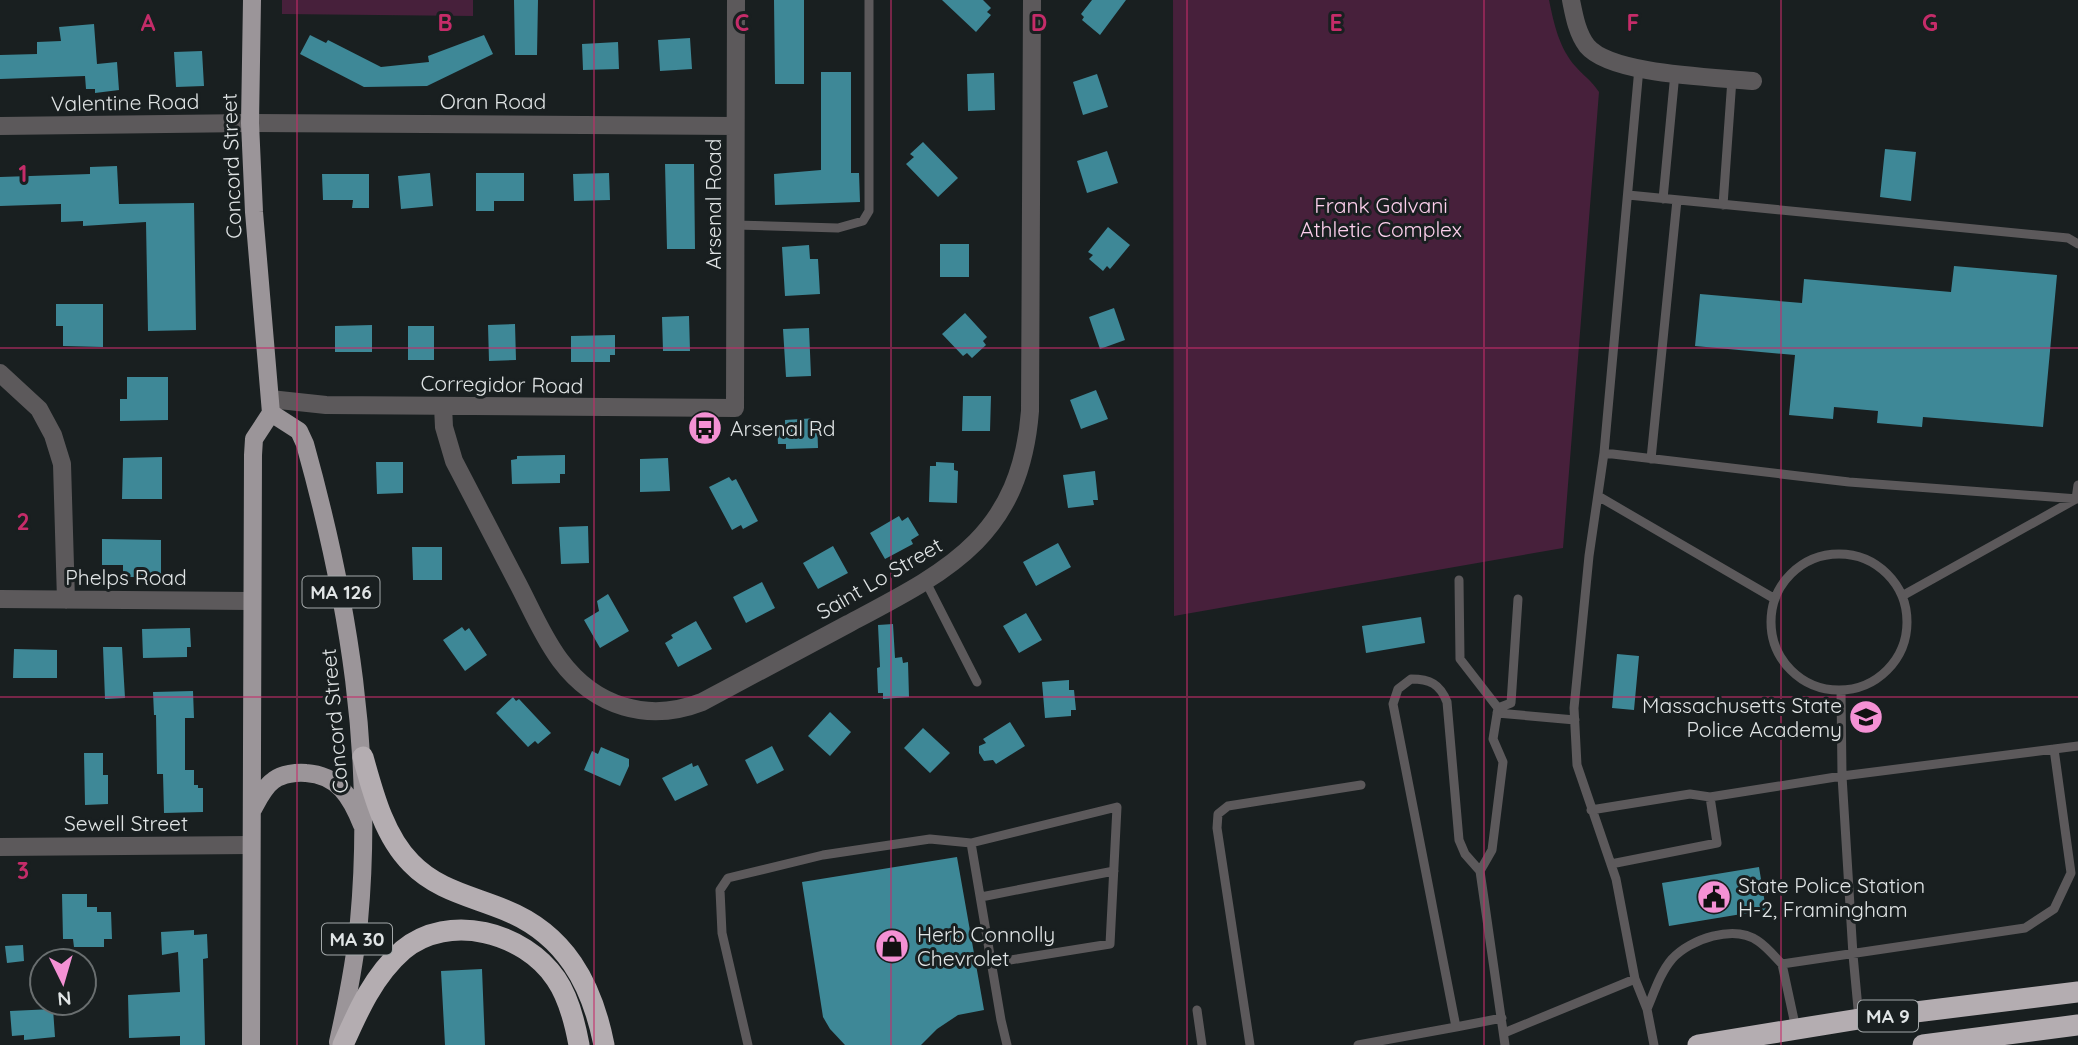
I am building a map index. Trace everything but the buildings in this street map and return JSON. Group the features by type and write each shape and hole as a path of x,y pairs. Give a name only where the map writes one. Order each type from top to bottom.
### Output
{"highway":[{"path":"363,757 383,818 409,861 424,876 444,888 505,910 532,924 553,941 573,962 586,986 604,1045"},
{"path":"340,1045 367,994 384,970 405,949 430,935 455,929 486,932 513,942 536,957 556,978 568,1004 579,1045"},
{"name":"MA 9","path":"1698,1045 1859,1019 2078,992"},
{"name":"MA 9","path":"1923,1045 1984,1041 2078,1025"}],"main road":[{"name":"Concord Street","path":"252,0 250,123 254,212 270,406 299,431 315,480 345,616 359,709 364,831 358,934 340,1045"},
{"path":"251,1045 251,601 254,439 270,406"},
{"name":"MA 30","path":"251,811 262,792 275,778 298,773 318,774 337,783 349,797 364,831"}],"street":[{"name":"Arsenal Road","path":"735,408 736,0"},
{"name":"Saint Lo Street","path":"443,406 444,427 454,461 558,658 586,687 622,706 642,711 685,709 926,582 971,548 1003,508 1015,485 1028,437 1032,0"},
{"path":"1571,0 1578,30 1585,44 1607,61 1675,73 1753,81"},
{"name":"Oran Road","path":"250,123 736,126"},
{"name":"Valentine Road","path":"0,126 250,123"},
{"path":"0,373 39,409 53,435 62,464 66,600"},
{"name":"Corregidor Road","path":"270,406 735,408"},
{"name":"Phelps Road","path":"0,599 251,601"},
{"name":"Sewell Street","path":"0,847 251,845"}],"lane":[{"path":"735,225 838,228 863,221 869,211 869,0"},
{"path":"1639,68 1604,453 1589,556 1575,720 1577,765 1616,879 1635,979 1647,1009 1654,1045"},
{"path":"1662,198 1675,73"},
{"path":"1723,205 1732,79"},
{"path":"1628,195 1997,230 2068,238 2078,244"},
{"path":"1651,459 1677,200"},
{"path":"1604,453 1849,482 2077,499"},
{"path":"2077,499 2078,485"},
{"path":"1598,496 1774,599"},
{"path":"1902,596 2077,499"},
{"path":"1849,554 1872,562 1890,576 1902,596 1908,618 1905,639 1896,659 1881,675 1862,686 1841,690 1819,687 1799,677 1784,662 1774,642 1771,620 1774,599 1786,579 1804,563 1826,555 1849,554"},
{"path":"1459,579 1460,659 1498,710 1575,720"},
{"path":"926,582 976,682"},
{"path":"1498,710 1511,703 1518,599"},
{"path":"1456,1027 1394,715 1393,704 1398,690 1411,679 1427,679 1443,690 1447,702 1459,840 1465,854 1480,871 1505,1045"},
{"path":"1841,690 1842,776 1859,1019"},
{"path":"1480,871 1492,850 1503,762 1493,738 1498,710"},
{"path":"1591,810 1690,794 1710,797 1842,776 2078,746"},
{"path":"1783,964 2025,928 2054,909 2071,873 2054,749"},
{"path":"1250,1045 1217,828 1218,814 1228,806 1361,785"},
{"path":"1611,864 1717,844 1710,797"},
{"path":"748,1045 722,933 720,890 728,878 823,855 930,839 971,843 1117,807 1110,944 992,963"},
{"path":"971,843 1007,1045"},
{"path":"981,897 1114,871"},
{"path":"1647,1009 1671,960 1686,947 1707,938 1732,934 1757,940 1783,964 1796,1029"},
{"path":"1504,1033 1635,979"},
{"path":"1197,1010 1202,1045"},
{"path":"1358,1045 1502,1018"}],"green space":[{"path":"282,0 473,0 473,16 282,14"},
{"name":"Frank Galvani Athletic Complex","path":"1173,0 1549,0 1555,27 1565,52 1599,92 1563,548 1174,616"}],"place":[{"name":"Arsenal Rd","path":"705,428"},
{"name":"Massachusetts State Police Academy","path":"1866,717"},
{"name":"State Police Station H-2, Framingham","path":"1714,897"},
{"name":"Herb Connolly Chevrolet","path":"892,946"}]}
